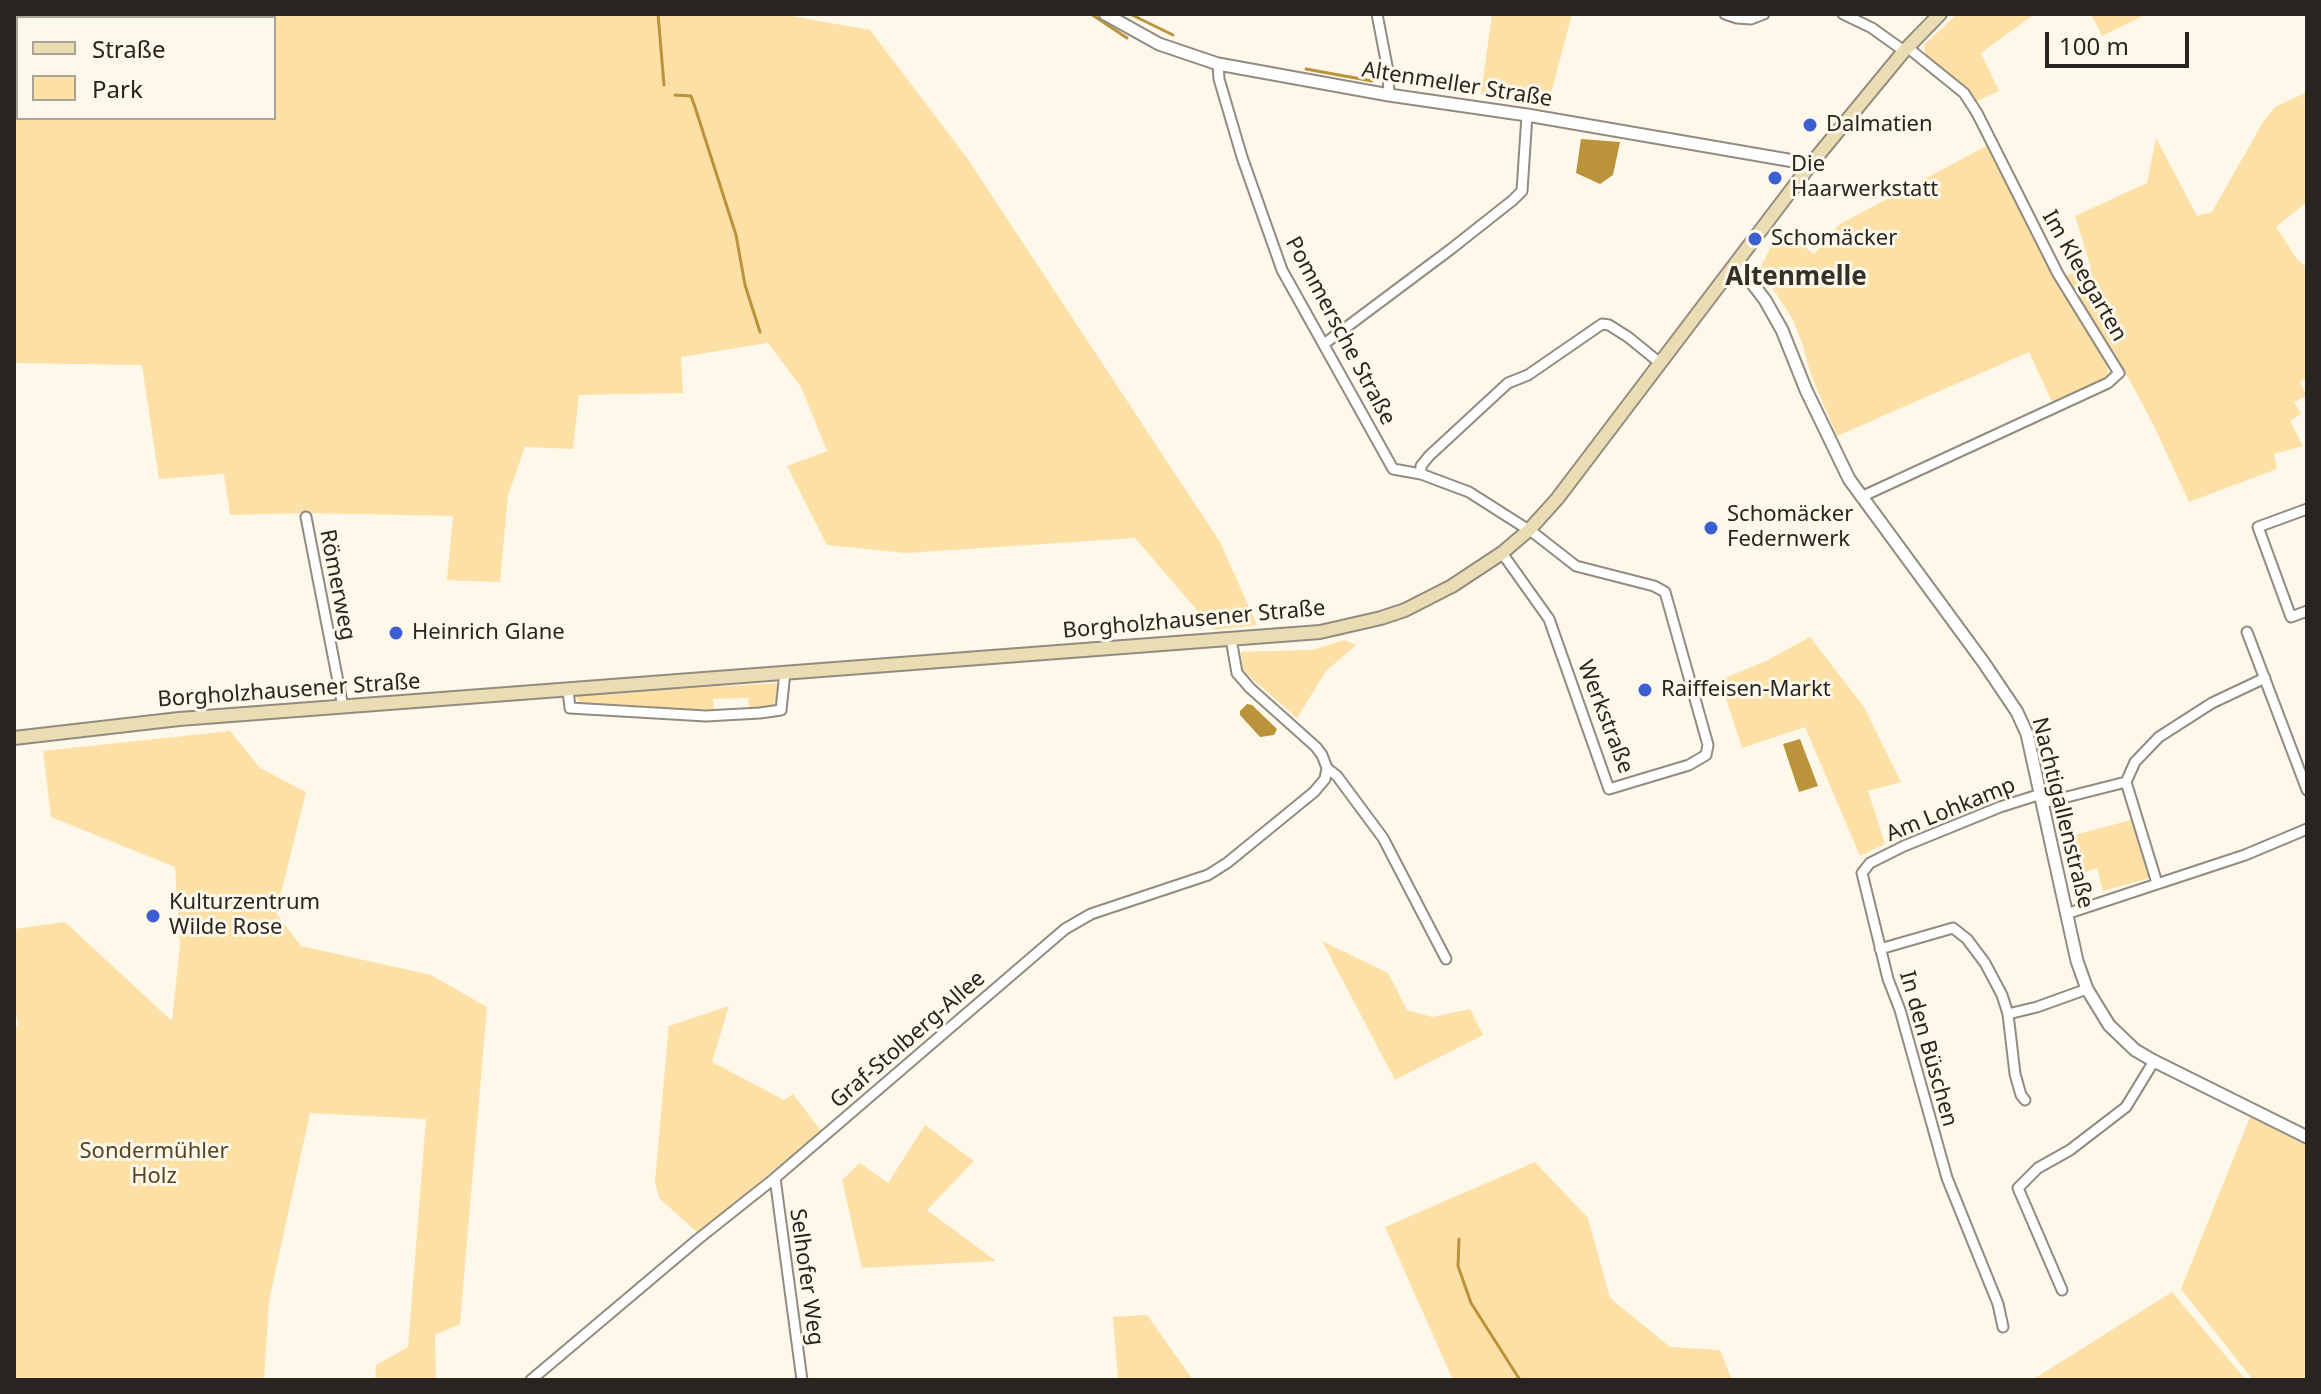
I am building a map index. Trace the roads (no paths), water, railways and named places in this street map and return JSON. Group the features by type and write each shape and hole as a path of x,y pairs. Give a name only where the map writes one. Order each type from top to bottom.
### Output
{"main road":[{"name":"Borgholzhausener Straße","path":"14,738 130,723 1320,632 1381,618 1430,599 1469,576 1529,530 1557,499 1811,164 1905,49 1940,14"}],"street":[{"name":"Altenmeller Straße","path":"1105,14 1159,44 1218,64 1811,164"},
{"path":"1377,14 1388,71 1389,95"},
{"path":"1725,14 1751,19 1764,14"},
{"path":"1843,14 1905,49"},
{"name":"Im Kleegarten","path":"1861,497 2108,383 2119,373 2058,274 1964,93 1905,49"},
{"name":"Pommersche Straße","path":"1218,64 1219,79 1242,157 1282,270 1393,469 1421,474 1469,492 1529,530 1576,566 1654,586 1665,592"},
{"path":"1324,344 1451,249 1522,191 1527,115"},
{"name":"Nachtigallenstraße","path":"1737,263 1765,300 1782,330 1849,479 2007,695 2027,734 2077,961 2087,989 2109,1025 2135,1050 2154,1061 2307,1137"},
{"path":"1421,474 1421,466 1429,456 1508,383 1528,375 1602,324 1628,337 1660,363"},
{"path":"2307,509 2258,527 2291,617 2307,611"},
{"name":"Römerweg","path":"306,517 343,707"},
{"name":"Werkstraße","path":"1502,553 1549,619 1609,789 1689,765 1706,755 1708,745 1665,592"},
{"path":"2247,632 2307,790"},
{"path":"1231,639 1237,673 1316,747 1327,768 1337,776 1383,838 1446,959"},
{"path":"568,690 570,708 706,716 760,713 781,710 785,672"},
{"path":"2157,883 2126,782 2135,762 2159,737 2212,703 2265,678"},
{"name":"Graf-Stolberg-Allee","path":"531,1380 775,1178 1065,929 1091,914 1208,875 1314,792 1325,779 1327,768"},
{"path":"2042,799 2126,782"},
{"name":"Am Lohkamp","path":"1880,949 1862,873 1870,863 1969,819 2042,799"},
{"path":"2066,914 2245,855 2307,829"},
{"name":"In den Büschen","path":"2003,1327 1998,1304 1947,1178 1880,949 1953,928 1967,939 1985,963 2002,995 2008,1014 2015,1074 2025,1100"},
{"path":"2008,1014 2087,989"},
{"path":"2062,1290 2018,1188 2038,1168 2070,1150 2126,1107 2154,1061"},
{"name":"Selhofer Weg","path":"775,1178 802,1380"}],"waterway":[{"path":"658,14 664,85"},
{"path":"1091,14 1127,38"},
{"path":"1130,14 1173,35"},
{"path":"1306,69 1372,81"},
{"path":"675,95 691,96 695,107 736,235 745,285 760,332"},
{"path":"1459,1239 1458,1266 1471,1303 1520,1380"}],"place":[{"name":"Dalmatien","path":"1810,125"},
{"name":"Die Haarwerkstatt","path":"1775,178"},
{"name":"Schomäcker","path":"1755,239"},
{"name":"Schomäcker Federnwerk","path":"1711,528"},
{"name":"Heinrich Glane","path":"396,633"},
{"name":"Raiffeisen-Markt","path":"1645,690"},
{"name":"Kulturzentrum Wilde Rose","path":"153,916"}],"district":[{"name":"Altenmelle","path":"1796,278"}],"park label":[{"name":"Sondermühler Holz","path":"154,1164"}]}
